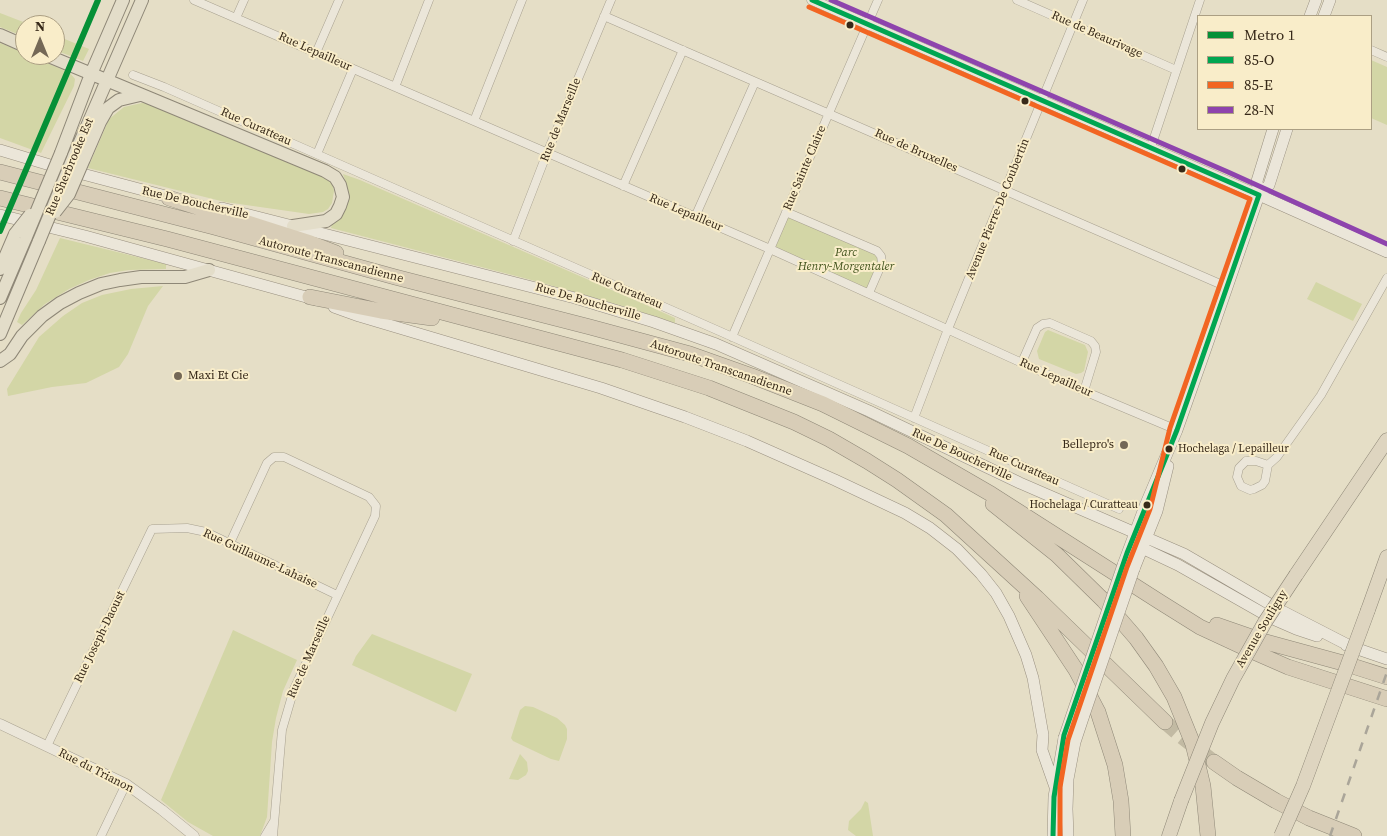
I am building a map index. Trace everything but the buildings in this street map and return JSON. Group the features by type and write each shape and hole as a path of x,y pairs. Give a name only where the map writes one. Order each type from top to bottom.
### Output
{"highway":[{"name":"Autoroute Transcanadienne","path":"0,172 205,224 395,278 616,334 690,354 736,370 830,408 908,446 1022,513 1122,568 1200,626 1256,654 1319,678 1387,699"},
{"name":"Autoroute Transcanadienne","path":"0,198 167,239 622,360 677,377 757,406 806,427 867,461 926,500 966,533 1015,578 1165,722"},
{"path":"169,198 310,243 395,278"},
{"path":"310,297 381,311 498,326"},
{"name":"Avenue Souligny","path":"1169,836 1180,801 1200,751 1229,686 1265,622 1387,440"},
{"path":"956,473 1057,555 1116,614 1150,656 1174,697 1193,744 1204,792 1208,836"},
{"path":"1281,836 1303,786 1387,557"},
{"path":"1122,568 1186,610 1220,626 1266,642 1343,663 1387,678"},
{"path":"1015,578 1076,670 1098,712 1115,765 1120,795 1123,836"},
{"path":"1214,762 1257,791 1292,810 1354,836"}],"main road":[{"name":"Rue Sherbrooke Est","path":"20,236 40,204 91,74 123,0"},
{"name":"Rue Sherbrooke Est","path":"2,326 47,222 70,194 79,158 106,81 142,0"},
{"path":"1310,15 1316,0"},
{"path":"1324,15 1330,0"},
{"path":"0,35 15,42"},
{"path":"65,63 294,158 335,177 343,192 342,201 336,214 326,221 293,226"},
{"path":"79,158 108,108 119,100 140,95"},
{"path":"1259,195 1257,181 1273,130"},
{"path":"1054,836 1055,787 1064,738 1122,568 1177,430 1259,195 1269,185 1287,130"},
{"name":"Rue De Boucherville","path":"0,150 169,198 233,211 591,302 695,336 780,371 1020,483 1136,532 1144,543"},
{"path":"1259,195 1387,252"},
{"path":"0,215 310,297 360,316 589,384 670,411 772,452 912,517 934,531 964,556 988,581 1000,600 1031,670 1043,735 1043,754 1055,787"},
{"path":"0,269 20,236"},
{"path":"0,298 20,236"},
{"path":"0,361 10,354 22,336 42,316 60,303 79,293 120,280 141,277 185,277 209,270"},
{"path":"1068,836 1067,797 1074,747 1122,568 1144,543 1158,511 1177,430"},
{"path":"1144,543 1184,554 1280,610 1350,646 1387,659"},
{"path":"1043,735 1052,745 1061,750 1074,747"}],"street":[{"name":"Rue Lepailleur","path":"194,0 770,249 1084,391 1177,430"},
{"path":"236,18 244,0"},
{"path":"316,53 339,0"},
{"path":"395,87 429,0"},
{"path":"474,121 522,0"},
{"name":"Rue de Marseille","path":"513,241 547,153 611,0"},
{"path":"812,0 1259,195"},
{"name":"Rue Sainte Claire","path":"732,337 878,0"},
{"name":"Rue de Beaurivage","path":"1017,0 1176,70"},
{"name":"Avenue Pierre-De Coubertin","path":"914,418 948,329 1083,0"},
{"path":"1150,147 1200,0"},
{"name":"Rue de Bruxelles","path":"604,16 1227,287"},
{"path":"623,186 683,50"},
{"path":"1372,50 1387,57"},
{"path":"317,154 352,69"},
{"name":"Rue Curatteau","path":"133,75 317,154 1119,509"},
{"path":"695,217 755,82"},
{"path":"786,212 877,251 882,256 882,263 869,293"},
{"path":"1268,465 1251,461 1242,464 1237,472 1238,482 1245,488 1254,490 1259,488 1265,481 1268,465 1277,457 1322,395 1387,278"},
{"path":"1022,362 1038,328 1043,324 1050,323 1091,341 1095,346 1096,352 1084,391"},
{"name":"Rue de Marseille","path":"230,543 267,464 274,457 284,457 369,497 376,506 375,516 296,682 288,706 282,730 273,836"},
{"name":"Rue Guillaume-Lahaise","path":"152,529 195,529 230,543 337,595"},
{"name":"Rue Joseph-Daoust","path":"47,746 152,529"},
{"name":"Rue du Trianon","path":"0,724 126,784 148,798 194,836"},
{"path":"101,836 126,784"},
{"name":"Rue de Marseille","path":"265,836 276,817"},
{"name":"Rue du Trianon","path":"186,828 201,836"}],"green space":[{"path":"0,13 15,19 15,33 0,27"},
{"path":"65,39 89,49 83,61 65,54"},
{"path":"0,43 15,49 15,65 52,65 70,73 75,79 74,86 41,153 0,138"},
{"path":"1372,60 1387,67 1387,125 1372,118"},
{"path":"142,103 151,104 328,178 332,183 334,191 332,203 323,212 309,214 225,202 88,168 109,119 124,107"},
{"path":"343,174 653,308 675,318 675,323 539,282 331,228 332,224 345,210 347,203 348,190"},
{"name":"Parc Henry-Morgentaler","path":"786,212 881,256 869,293 770,249"},
{"path":"60,238 166,264 166,269 129,270 110,273 89,280 69,289 45,304 22,325 17,322 36,290"},
{"path":"1316,282 1362,304 1353,321 1307,299"},
{"path":"163,286 148,306 128,354 119,367 86,383 52,387 8,396 7,389 39,337 63,316 82,303 102,295 131,289"},
{"path":"1048,330 1085,345 1088,352 1084,371 1076,374 1039,359 1037,351 1045,332"},
{"path":"233,630 297,660 283,691 276,718 272,742 267,817 260,836 213,836 188,822 161,800"},
{"path":"372,634 472,674 456,712 352,665 356,656"},
{"path":"525,706 533,707 557,718 565,725 567,739 559,761 513,741 511,738 520,710"},
{"path":"520,754 527,762 528,771 526,775 518,780 509,779"},
{"path":"865,801 868,803 873,836 856,836 848,830 849,821 861,809"}],"tunnel":[{"path":"1165,722 1214,762"}],"railway":[{"path":"1330,836 1387,672"}],"metro line":[{"name":"1","path":"0,231 98,0"}],"transit line":[{"name":"85-O","path":"812,0 1259,195 1177,430 1127,553 1064,735 1054,797 1053,836"},
{"name":"28-N","path":"831,0 1228,172 1387,244"},
{"name":"85-E","path":"809,7 1250,199 1170,428 1150,509 1127,567 1068,740 1060,787 1060,836"}],"place":[{"name":"Maxi Et Cie","path":"178,376"},
{"name":"Bellepro's","path":"1124,445"},
{"name":"Hochelaga / Lepailleur","path":"1169,449"},
{"name":"Hochelaga / Curatteau","path":"1147,505"}]}
